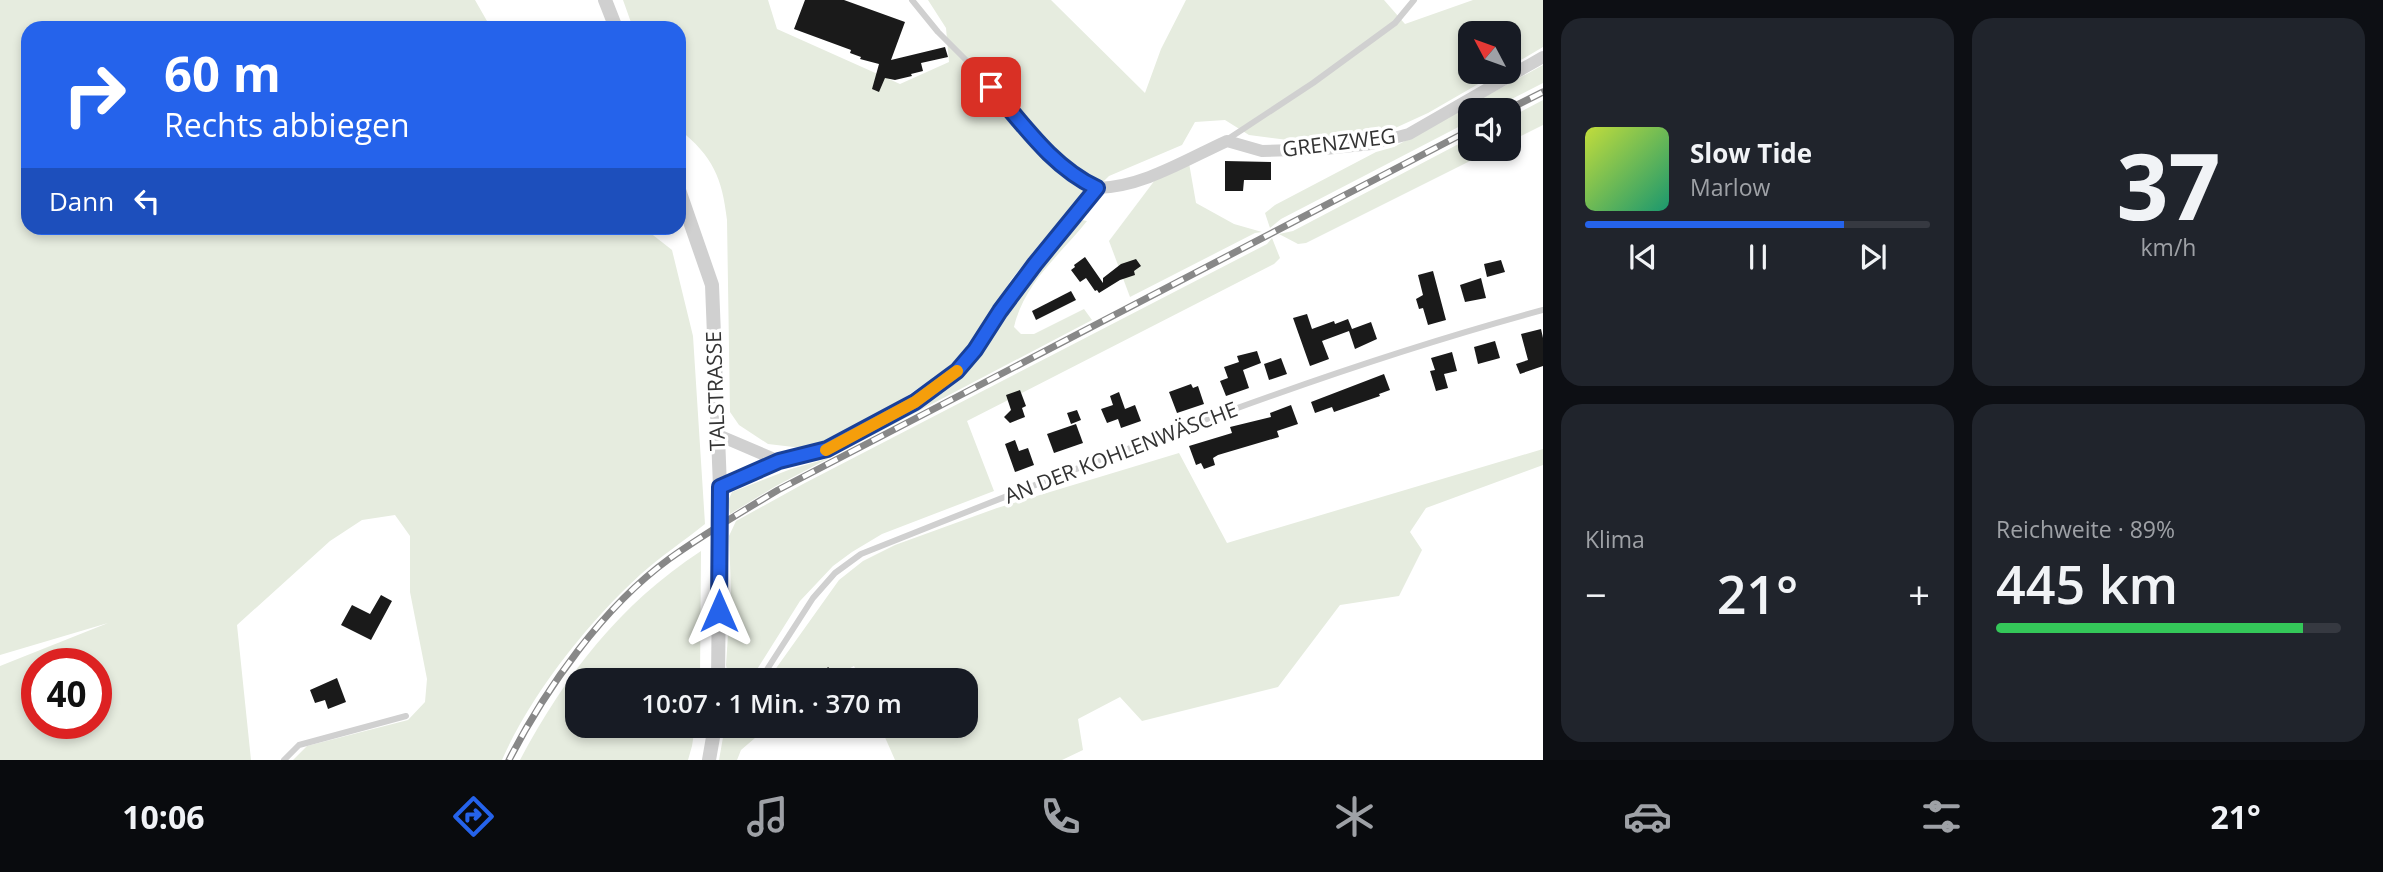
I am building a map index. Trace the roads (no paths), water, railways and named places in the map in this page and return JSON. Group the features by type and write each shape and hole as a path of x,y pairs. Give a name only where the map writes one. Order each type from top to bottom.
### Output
{"street":[{"path":"605,0 613,21"},
{"name":"GRENZWEG","path":"1227,141 1262,151 1325,149 1371,144 1409,134 1543,57"},
{"path":"720,487 779,461 827,449 915,402 957,371 975,350 1035,264 1097,188 1115,188 1142,181 1227,141"},
{"name":"TALSTRASSE","path":"686,210 712,285 720,487 718,668"},
{"path":"718,435 779,461"},
{"path":"709,760 713,738"}],"lane":[{"path":"912,0 1060,166 1077,179 1097,188"},
{"path":"1227,141 1395,23 1414,0"},
{"name":"AN DER KOHLENWÄSCHE","path":"768,668 813,598 835,573 861,554 1106,457 1329,376 1451,335 1543,310"},
{"path":"284,760 299,745 406,716"}],"railway":[{"path":"1521,103 1543,92"},
{"path":"509,760 558,677 599,625 645,578 696,541 778,490 1458,136"}]}
